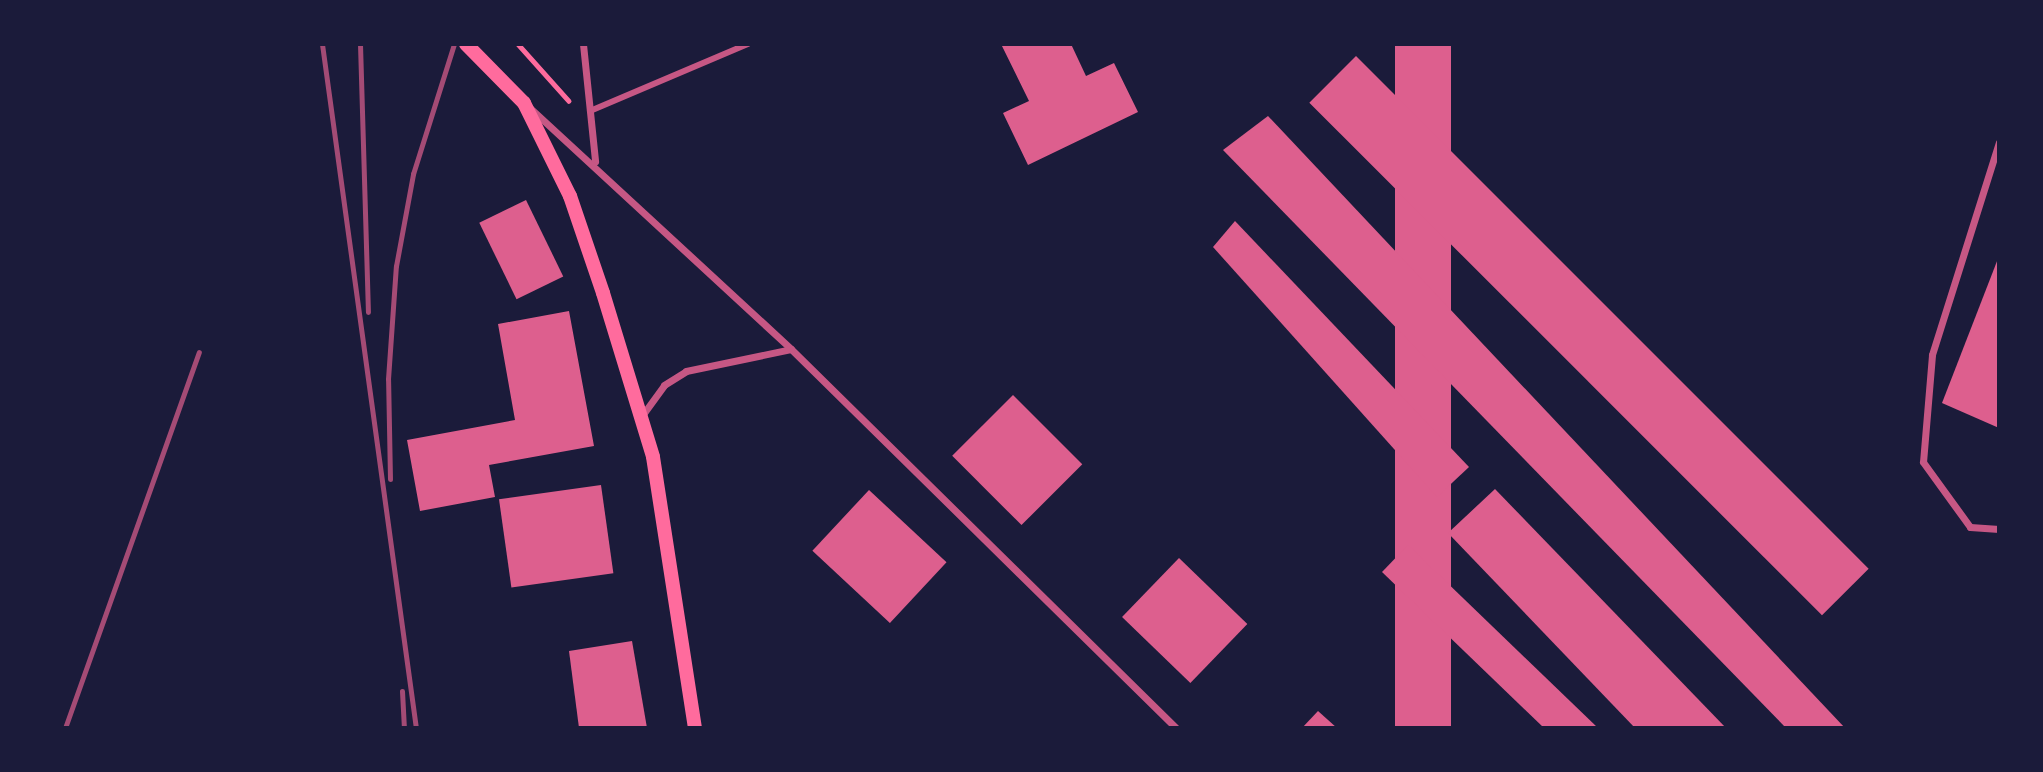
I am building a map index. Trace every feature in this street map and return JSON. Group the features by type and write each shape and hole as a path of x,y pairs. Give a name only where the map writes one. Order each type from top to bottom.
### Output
{"main road":[{"path":"466,44 524,103 570,196 653,457 695,728"}],"street":[{"path":"583,44 595,161"},
{"path":"590,111 748,44"},
{"path":"524,103 595,161 791,349 1176,728"},
{"path":"1999,142 1932,355 1923,462 1970,527 1999,529"},
{"path":"641,417 664,385 686,371 791,349"}],"path":[{"path":"518,44 593,129"}],"building":[{"path":"1001,44 1071,44 1086,76 1114,63 1138,112 1028,165 1003,113 1029,101"},
{"path":"1395,44 1451,44 1451,728 1395,728"},
{"path":"1356,56 1869,569 1822,615 1309,103"},
{"path":"1268,116 1845,728 1786,728 1223,150"},
{"path":"526,200 563,276 517,299 479,223"},
{"path":"1235,221 1469,467 1437,497 1213,247"},
{"path":"1999,256 1999,428 1942,403"},
{"path":"569,311 594,446 489,465 495,497 420,511 407,440 515,420 498,324"},
{"path":"1013,395 1082,464 1021,525 952,456"},
{"path":"601,485 613,573 511,587 499,499"},
{"path":"1495,489 1726,728 1635,728 1448,533"},
{"path":"869,490 947,562 890,623 812,551"},
{"path":"1408,545 1598,728 1544,728 1382,572"},
{"path":"1179,558 1247,624 1190,683 1122,617"},
{"path":"632,641 647,728 579,728 569,651"},
{"path":"1318,711 1337,728 1302,728"}],"railway":[{"path":"322,44 416,728"},
{"path":"360,44 368,312"},
{"path":"390,479 388,379 396,266 413,174 454,44"},
{"path":"65,728 199,352"},
{"path":"402,691 404,728"}]}
